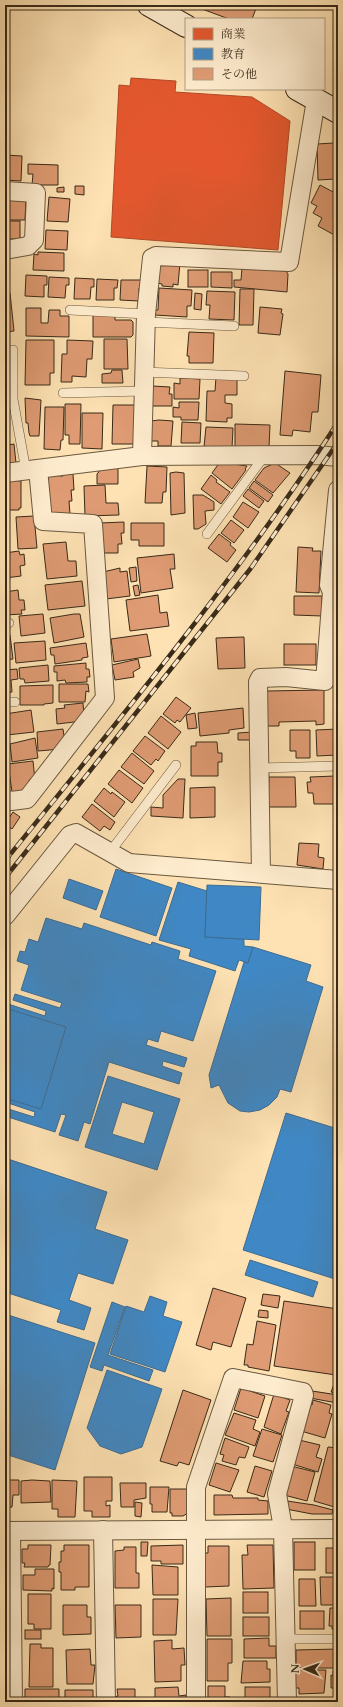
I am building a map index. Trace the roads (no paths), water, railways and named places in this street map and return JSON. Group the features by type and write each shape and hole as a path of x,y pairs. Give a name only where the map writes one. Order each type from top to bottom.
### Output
{"main road":[{"path":"149,5 185,25"},
{"path":"299,90 338,112"}],"street":[{"path":"142,456 143,372 146,318 152,258 156,256 289,262 316,100"},
{"path":"5,191 36,193 34,240 28,246 5,250"},
{"path":"5,473 142,456 317,455 338,457"},
{"path":"5,799 11,801 27,799 105,698 93,524 42,521 32,470"},
{"path":"261,873 258,682 260,678 286,677 325,681 335,592 329,585 338,490"},
{"path":"5,916 70,835 76,833 129,863 338,880"},
{"path":"196,1702 196,1487 233,1378 303,1392 304,1395 276,1494 283,1528 287,1702"},
{"path":"13,1702 8,1531 338,1528"},
{"path":"103,1530 106,1702"}],"lane":[{"path":"70,310 234,326"},
{"path":"13,350 13,399 32,470"},
{"path":"143,372 244,376"},
{"path":"63,393 143,391"},
{"path":"208,534 265,455"},
{"path":"5,702 15,702"},
{"path":"110,852 176,765"},
{"path":"260,768 338,766"},
{"path":"286,1639 338,1639"}],"railway":[{"path":"5,861 135,700 219,591 300,480 338,422"},
{"path":"5,878 251,568 338,442"}]}
